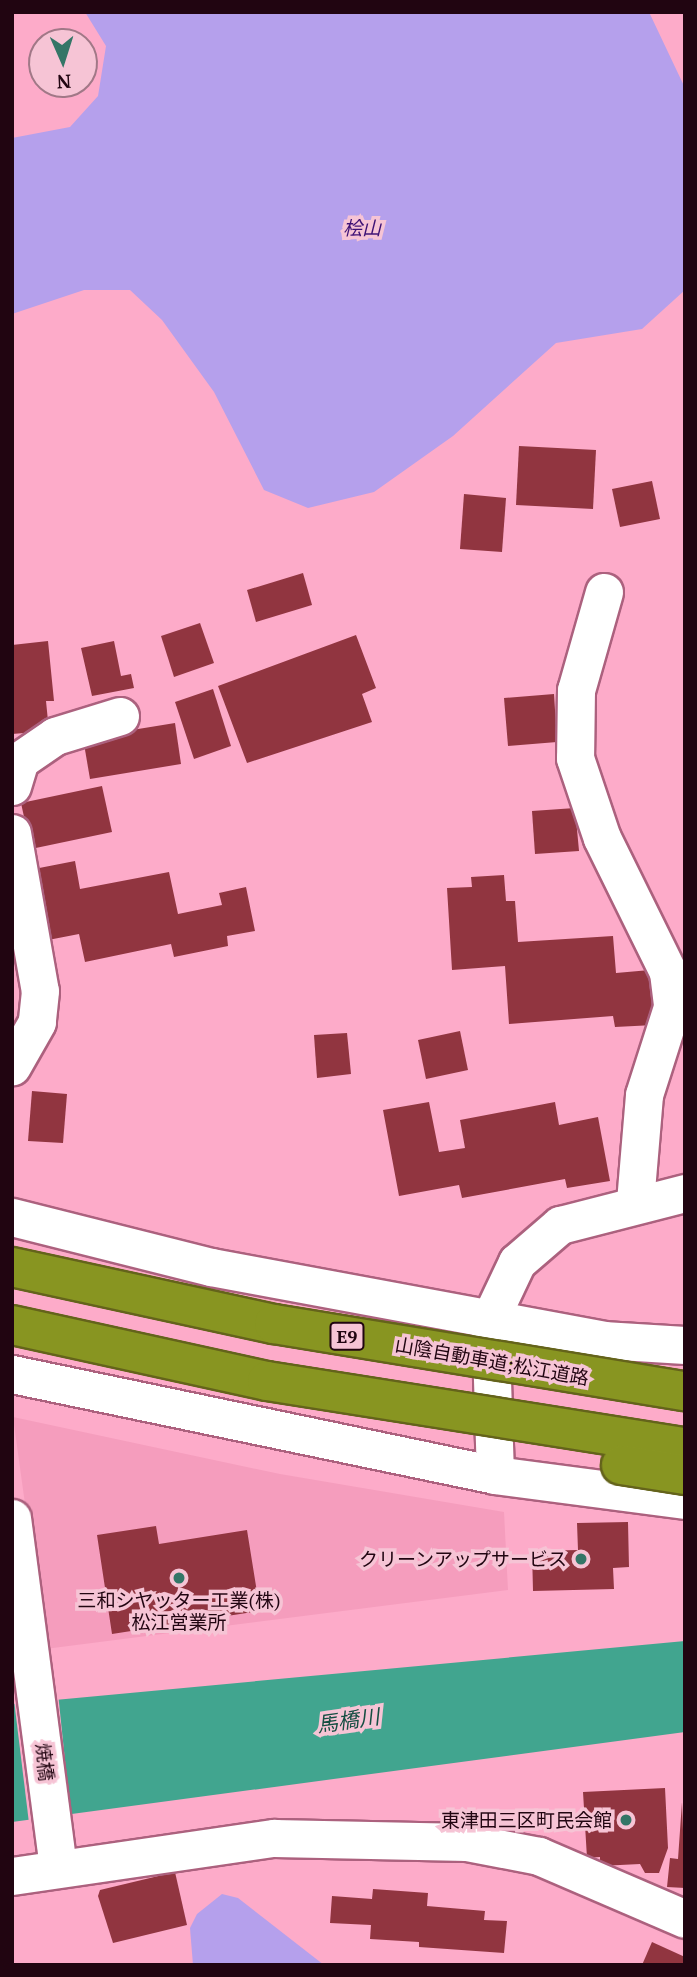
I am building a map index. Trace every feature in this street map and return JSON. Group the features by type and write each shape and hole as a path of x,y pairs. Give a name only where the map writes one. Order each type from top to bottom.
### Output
{"highway":[{"name":"山陰自動車道;松江道路","path":"12,1267 274,1324 685,1391"},
{"path":"12,1325 267,1381 433,1427 685,1475"},
{"path":"267,1381 685,1447"}],"street":[{"path":"604,592 576,690 575,758 603,838 668,972 672,1007 644,1095 635,1203"},
{"path":"12,786 20,760 55,736 120,716"},
{"path":"12,834 40,991 37,1022 12,1066"},
{"path":"495,1475 490,1319 517,1262 560,1225 635,1203 685,1193"},
{"path":"12,1217 211,1267 603,1340 685,1345"},
{"path":"12,1374 495,1475 685,1500"},
{"name":"焼橋","path":"12,1518 56,1854"},
{"path":"12,1876 56,1854 274,1838 467,1842 539,1856 685,1919"}],"shaded area":[{"path":"13,1417 280,1474 504,1512 508,1590 45,1649"}],"green space":[{"name":"桧山","path":"85,12 649,12 685,88 685,290 642,329 556,343 453,436 374,492 308,508 264,490 214,392 162,320 130,290 84,290 12,314 12,138 70,127 98,98 106,46 98,28 95,28"},
{"path":"222,1894 238,1898 324,1965 193,1965 190,1928 197,1914"}],"water":[{"name":"馬橋川","path":"685,1641 685,1732 12,1822 12,1704"}],"pier":[{"path":"58,1693 71,1818 29,1823 14,1700"}],"building":[{"path":"519,446 596,450 593,509 516,505"},
{"path":"652,481 660,519 620,527 612,489"},
{"path":"464,494 506,498 502,552 460,549"},
{"path":"303,573 312,605 256,622 247,590"},
{"path":"200,623 214,663 174,677 161,636"},
{"path":"356,635 376,688 362,694 372,722 247,763 218,686"},
{"path":"48,641 54,701 46,701 49,731 12,734 12,645"},
{"path":"114,641 121,676 131,674 134,688 92,696 81,648"},
{"path":"213,689 231,746 194,759 175,702"},
{"path":"554,694 557,742 508,746 504,698"},
{"path":"175,723 181,764 90,779 83,738"},
{"path":"102,786 112,832 31,849 21,803"},
{"path":"575,808 579,851 535,854 532,811"},
{"path":"75,861 80,889 169,872 178,914 222,905 219,893 246,887 255,931 227,936 228,946 174,957 171,944 85,962 79,934 43,941 29,870"},
{"path":"504,875 506,901 515,901 518,942 613,936 616,973 650,970 654,1025 615,1027 613,1016 509,1024 505,966 452,970 447,888 472,887 471,877"},
{"path":"460,1031 468,1070 426,1079 418,1040"},
{"path":"347,1033 351,1074 317,1078 314,1035"},
{"path":"32,1091 67,1094 63,1143 28,1141"},
{"path":"429,1102 439,1152 465,1148 460,1120 555,1102 559,1125 598,1117 610,1181 567,1188 565,1179 462,1198 459,1185 399,1196 383,1110"},
{"name":"クリーンアップサービス","path":"628,1522 629,1567 613,1568 614,1589 533,1591 532,1551 578,1550 577,1523"},
{"name":"三和シヤッター工業(株) 松江営業所","path":"156,1526 159,1544 247,1530 260,1611 112,1634 97,1535"},
{"name":"東津田三区町民会館","path":"665,1788 668,1848 659,1873 645,1873 640,1864 600,1866 600,1857 587,1858 583,1792"},
{"path":"682,1802 685,1888 667,1887 670,1858 678,1859"},
{"path":"175,1872 187,1925 113,1943 98,1896 100,1890"},
{"path":"373,1889 428,1893 427,1906 485,1911 484,1920 507,1921 504,1953 419,1947 419,1942 370,1939 371,1925 330,1923 332,1896 372,1899"},
{"path":"652,1942 685,1957 685,1965 642,1965"}],"place":[{"name":"クリーンアップサービス","path":"581,1559"},
{"name":"三和シヤッター工業(株) 松江営業所","path":"179,1578"},
{"name":"東津田三区町民会館","path":"626,1820"}]}
